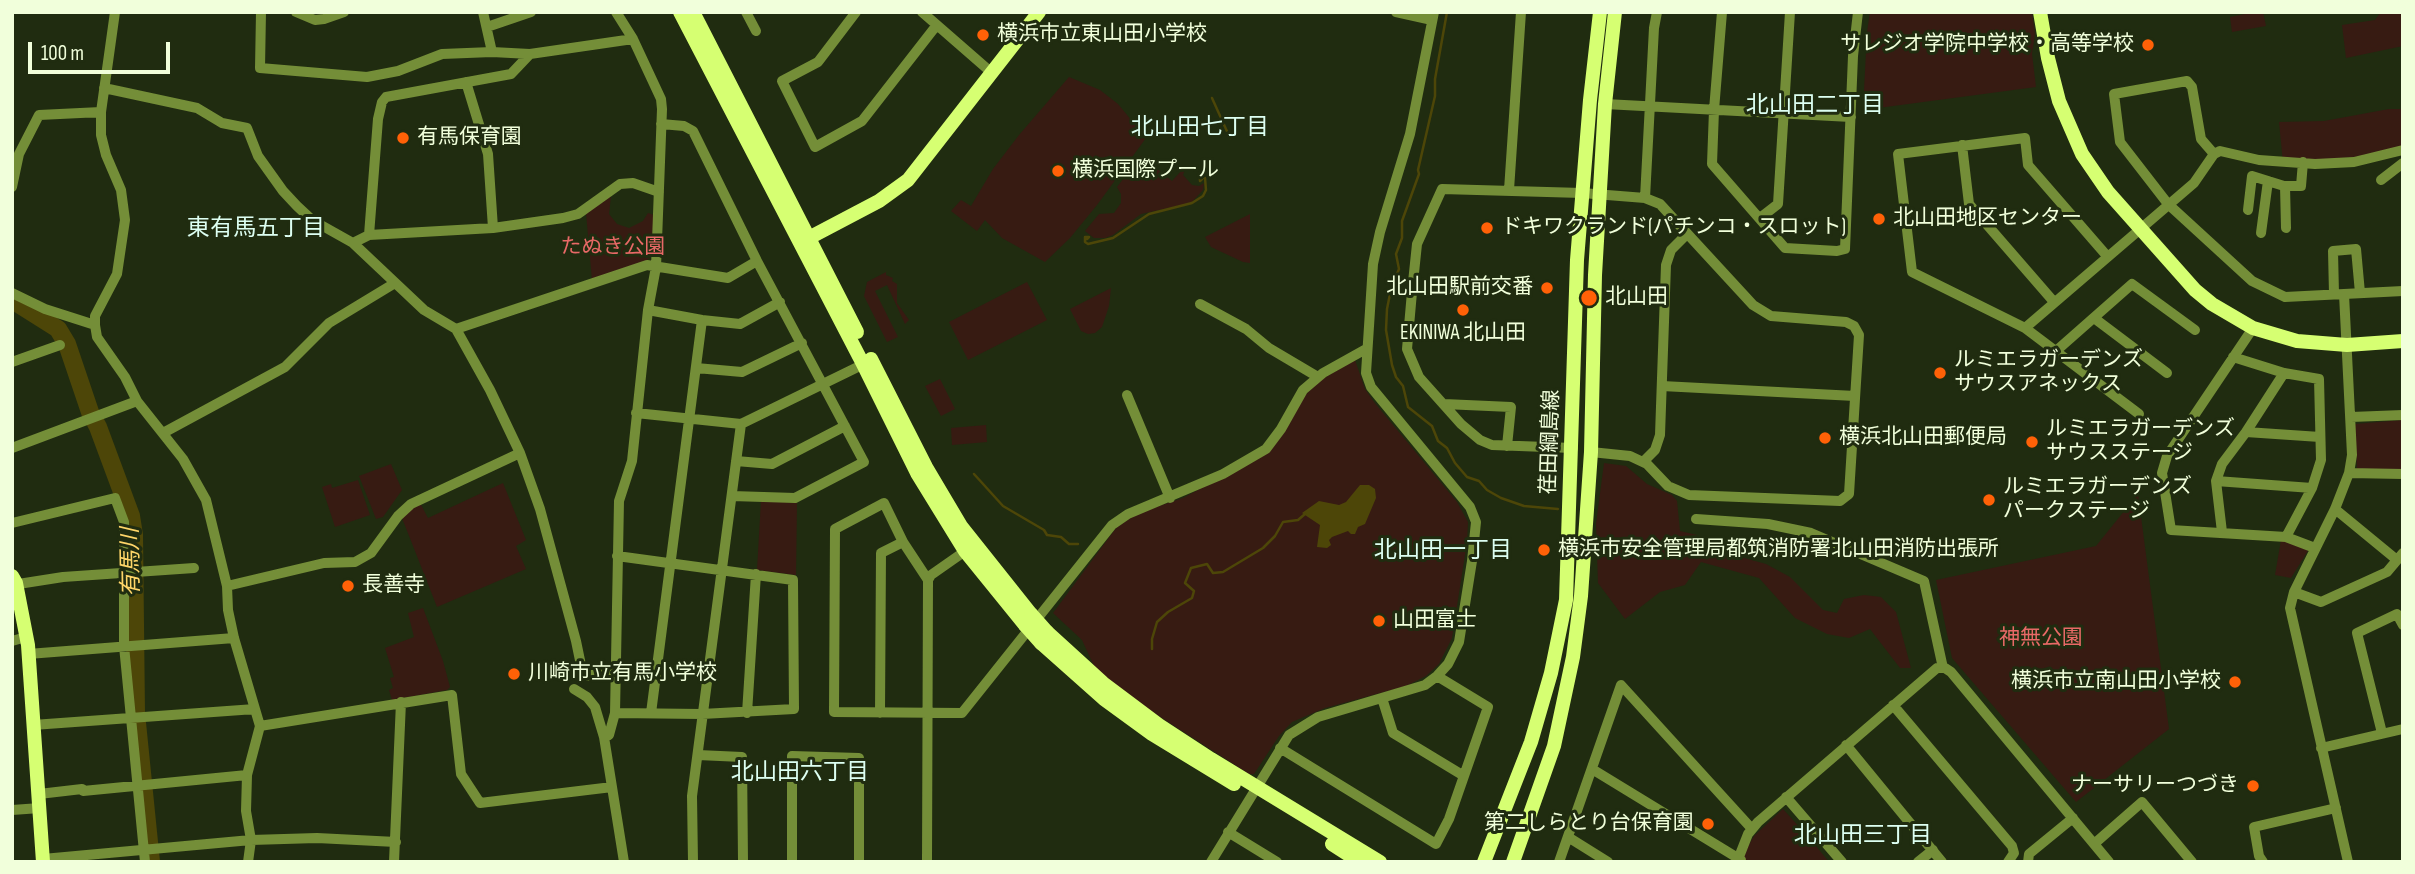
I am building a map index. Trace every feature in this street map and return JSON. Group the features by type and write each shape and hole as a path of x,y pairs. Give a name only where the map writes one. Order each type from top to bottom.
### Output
{"street":[{"path":"115,12 101,112 101,135 106,155 121,190 125,220 117,274 95,316 95,325 97,337 125,377 137,401 183,459 206,500 227,586 228,610 234,638 260,726 247,775 246,811 251,841 248,862"},
{"path":"261,12 260,68 367,77 398,71 442,54 530,54 633,40"},
{"path":"296,12 315,20 344,12"},
{"path":"483,12 492,52"},
{"path":"487,27 531,12"},
{"path":"604,737 609,735 615,713 619,501 632,461 648,310 656,267 662,124 661,99 633,40 615,12"},
{"path":"680,12 867,362 917,473 970,548 1028,620 1104,699 1152,734 1380,862"},
{"path":"694,12 804,240"},
{"path":"746,12 756,31"},
{"path":"856,12 818,62 782,81 814,147 862,121 936,26"},
{"path":"922,12 992,73"},
{"path":"804,240 879,201 908,180 1039,12"},
{"path":"1211,862 1289,734 1318,717 1413,690 1437,676 1454,655 1459,642 1476,523 1470,507 1371,387 1366,373 1373,264 1381,227 1410,134 1433,16 1396,12"},
{"path":"1509,190 1521,12"},
{"name":"荏田綱島線","path":"1484,862 1531,742 1551,673 1566,600 1577,260 1600,12"},
{"name":"荏田綱島線","path":"1513,862 1554,746 1573,657 1581,596 1591,452 1595,275 1605,104 1615,12"},
{"path":"1645,198 1657,12"},
{"path":"1722,12 1712,164 1786,248 1837,251 1845,249 1858,12"},
{"path":"1760,218 1778,204 1790,12"},
{"path":"2040,12 2053,81 2068,125 2082,154 2108,192 2195,290 2212,304 2253,328 2297,341 2347,345 2403,341"},
{"path":"369,235 378,119 386,97 512,74 530,54"},
{"path":"2214,154 2200,139 2192,87 2187,81 2114,94 2120,142 2168,204 2252,281 2285,297 2403,290"},
{"path":"466,82 488,153 493,228"},
{"path":"104,88 197,108 222,123 247,128 258,156 283,191 313,220 353,243 424,310 456,329 490,390 520,453 540,509 582,670 585,676 614,672"},
{"path":"1605,104 1851,117"},
{"path":"12,187 19,154 38,115 101,112"},
{"path":"662,124 684,126 693,131 757,261 864,462 796,498 732,496"},
{"path":"2107,256 2028,165 2025,138 1898,154 1912,272 2025,328 2139,414"},
{"path":"1962,145 1969,204 2054,302"},
{"path":"2025,328 2194,183 2214,154 2220,151 2259,160 2354,162 2403,150"},
{"path":"2248,210 2252,176 2285,186 2301,186 2303,162"},
{"path":"2381,180 2403,163"},
{"path":"2261,233 2268,181"},
{"path":"353,243 369,235 493,228 562,218 578,214 620,184 633,183 659,192"},
{"path":"2285,186 2286,228"},
{"path":"1573,448 1492,446 1475,437 1419,377 1407,349 1417,244 1442,189 1582,193 1645,198 1660,204 1753,305 1771,316 1838,321 1854,326 1859,335 1849,494 1840,500 1689,495 1668,486 1643,463 1630,456 1591,452"},
{"path":"1643,463 1655,450 1660,435 1666,265 1671,250 1687,234"},
{"path":"2348,862 2290,608 2294,592 2335,509 2349,472 2352,455 2347,345 2333,251 2356,249 2360,293"},
{"path":"456,329 647,265 728,278 757,261"},
{"path":"163,433 285,367 329,323 395,283"},
{"path":"2056,351 2132,284 2195,330"},
{"path":"12,293 45,309 95,325"},
{"path":"648,310 740,324 780,302"},
{"path":"1200,304 1318,377"},
{"path":"2094,318 2167,373"},
{"path":"650,713 702,320"},
{"path":"2253,328 2167,456 2162,473 2171,530 2286,537 2315,548"},
{"path":"696,368 742,372 802,343"},
{"path":"12,362 60,345"},
{"path":"928,580 903,542 884,503 835,529 834,712 928,715 962,713 1112,526 1128,514 1223,474 1266,449 1303,390 1318,377 1366,349"},
{"path":"2233,357 2284,373 2319,379 2321,460 2312,488 2286,537"},
{"path":"636,413 741,425 867,362"},
{"path":"2222,532 2216,481 2222,464 2284,373"},
{"path":"1662,386 1855,396"},
{"path":"1127,395 1170,498"},
{"path":"12,448 137,401"},
{"path":"1444,404 1511,407 1507,446"},
{"path":"2351,417 2403,415"},
{"path":"693,862 692,796 741,425"},
{"path":"736,461 772,464 845,426"},
{"path":"2246,432 2320,437"},
{"path":"227,586 324,563 355,562 371,553 398,516 411,504 520,453"},
{"path":"2349,472 2403,474"},
{"path":"2216,481 2312,488"},
{"path":"12,523 115,498 124,522 124,646 135,718 144,854"},
{"path":"2294,592 2321,602 2387,572 2400,557 2335,509"},
{"path":"1696,519 1768,524 1811,533 1924,581 1943,668"},
{"path":"880,713 881,554 903,542"},
{"path":"926,862 928,580 931,575 970,548"},
{"path":"615,713 747,713 794,709 793,580 617,556"},
{"path":"194,568 13,582 19,639 28,654 43,860 144,854 157,849 251,841 317,838 396,842"},
{"path":"747,713 756,573"},
{"path":"2382,733 2357,634 2397,614 2403,625"},
{"path":"28,654 234,638"},
{"path":"1592,769 1739,860 1752,829 1937,668 1943,668 1951,672 2109,862"},
{"path":"1280,748 1436,844 1449,819 1488,707 1437,676"},
{"path":"1559,862 1621,685 1752,829"},
{"path":"574,689 587,697 595,707 604,737 624,862"},
{"path":"260,726 452,695 461,775 480,803 612,787"},
{"path":"1382,698 1394,733 1464,776"},
{"path":"394,862 401,702"},
{"path":"1894,705 2012,846 2014,853 2008,862"},
{"path":"33,725 255,709"},
{"path":"2321,748 2403,729"},
{"path":"1846,745 1942,862"},
{"path":"698,755 742,757 743,862"},
{"path":"792,862 792,756 859,758 859,862"},
{"path":"12,810 83,790 247,775"},
{"path":"1254,790 1360,862"},
{"path":"1786,797 1842,862"},
{"path":"2094,844 2142,802 2192,862"},
{"path":"2263,862 2259,856 2254,827 2336,808"},
{"path":"2028,862 2029,854 2073,818"},
{"path":"1228,832 1277,862"},
{"path":"1568,837 1608,862"},
{"path":"1919,862 1933,850"}],"green space":[{"path":"1870,12 2032,12 2035,34 2032,54 2036,87 1863,110"},
{"path":"2263,12 2266,26 2232,32 2230,17"},
{"path":"2381,12 2403,12 2403,46 2346,58 2342,25 2375,20"},
{"name":"横浜国際プール","path":"1069,77 1100,90 1118,104 1146,138 1097,205 1070,238 1045,262 1002,238 985,220 977,231 951,211 961,200 971,206 993,169"},
{"path":"2389,109 2403,109 2403,148 2389,154 2283,163 2279,122 2324,121"},
{"path":"1141,156 1172,181 1185,170 1183,175 1192,185 1199,186 1204,183 1203,190 1191,203 1141,214 1113,235 1094,238 1085,231 1099,214 1114,213 1121,203 1121,194 1117,187"},
{"name":"たぬき公園","path":"611,196 609,214 617,224 629,228 643,221 648,213 654,215 651,256 646,261 592,280 586,213"},
{"path":"1250,214 1250,263 1211,247 1205,237"},
{"path":"886,272 897,284 897,303 909,320 905,324 887,285 875,291 898,337 887,342 864,296 867,282"},
{"path":"1027,282 1047,320 968,360 949,322"},
{"path":"1111,288 1102,327 1095,333 1081,331 1070,309"},
{"path":"1355,360 1365,389 1374,402 1457,502 1468,522 1452,638 1439,664 1426,676 1406,686 1325,708 1292,722 1279,736 1254,774 1249,774 1126,695 1095,668 1082,640 1053,613 1116,528 1138,513 1183,498 1263,455 1305,395 1322,379"},
{"path":"940,379 955,409 941,416 925,386"},
{"path":"2403,420 2403,470 2357,470 2355,424"},
{"path":"986,425 987,442 952,445 951,428"},
{"path":"1604,463 1626,466 1647,484 1672,495 1677,501 1680,531 1697,535 1701,546 1766,564 1790,577 1823,610 1837,613 1844,599 1864,595 1881,597 1896,612 1911,668 1900,668 1870,629 1849,638 1827,634 1795,618 1759,578 1701,562 1685,585 1660,592 1625,619 1598,583 1596,524"},
{"path":"391,464 402,490 383,517 376,519 359,476"},
{"path":"358,480 370,515 335,527 322,487 331,484 332,488"},
{"path":"503,483 526,540 516,546 526,569 437,607 402,518 420,503 428,518"},
{"name":"神無公園","path":"2138,494 2169,729 2076,802 1952,658 1936,580 2096,546"},
{"path":"761,500 797,503 796,575 757,570"},
{"path":"2281,540 2309,549 2291,578 2275,575"},
{"path":"423,608 450,687 447,690 392,700 390,678 394,677 385,648 414,637 408,613"},
{"path":"1783,809 1829,862 1749,862 1742,857 1754,836"}],"shaded area":[{"path":"1360,485 1369,485 1375,489 1376,498 1365,524 1358,527 1355,534 1348,531 1332,537 1329,540 1331,545 1327,548 1317,547 1320,525 1302,513 1319,501 1339,505 1346,502"}],"waterway":[{"path":"1447,12 1435,79 1435,96 1419,174 1402,221 1402,238 1396,254 1399,269 1387,309 1386,330 1392,365 1403,386 1408,407 1432,426 1438,441 1447,448 1467,477 1479,481 1487,490 1501,498 1524,506 1558,509"},
{"path":"1212,98 1230,138"},
{"path":"1087,239 1089,237 1085,237 1088,244 1113,238 1149,214 1192,203 1203,196 1206,190 1205,178 1200,177 1200,181 1202,179"},
{"name":"有馬川","path":"12,300 58,329 67,344 90,412 131,516 134,535 136,713 151,862"},
{"path":"974,474 1003,506 1044,530 1047,535 1061,537 1069,544 1078,544"},
{"path":"1152,649 1157,622 1192,598 1194,591 1185,583 1191,568 1207,564 1213,573 1223,572 1263,548 1275,536 1283,522 1298,520 1305,514"}],"place":[{"name":"横浜市立東山田小学校","path":"983,35"},
{"name":"サレジオ学院中学校・高等学校","path":"2148,45"},
{"name":"有馬保育園","path":"403,138"},
{"name":"横浜国際プール","path":"1058,171"},
{"name":"北山田地区センター","path":"1879,219"},
{"name":"ドキワクランド(パチンコ・スロット)","path":"1487,228"},
{"name":"北山田駅前交番","path":"1547,288"},
{"name":"北山田","path":"1589,298"},
{"name":"EKINIWA 北山田","path":"1463,310"},
{"name":"ルミエラガーデンズ サウスアネックス","path":"1940,373"},
{"name":"横浜北山田郵便局","path":"1825,438"},
{"name":"ルミエラガーデンズ サウスステージ","path":"2032,442"},
{"name":"ルミエラガーデンズ パークステージ","path":"1989,500"},
{"name":"横浜市安全管理局都筑消防署北山田消防出張所","path":"1544,550"},
{"name":"長善寺","path":"348,586"},
{"name":"山田富士","path":"1379,621"},
{"name":"川崎市立有馬小学校","path":"514,674"},
{"name":"横浜市立南山田小学校","path":"2235,682"},
{"name":"ナーサリーつづき","path":"2253,786"},
{"name":"第二しらとり台保育園","path":"1708,824"}],"district":[{"name":"北山田二丁目","path":"1815,106"},
{"name":"北山田七丁目","path":"1200,128"},
{"name":"東有馬五丁目","path":"256,229"},
{"name":"北山田一丁目","path":"1443,551"},
{"name":"北山田六丁目","path":"800,773"},
{"name":"北山田三丁目","path":"1863,836"}]}
